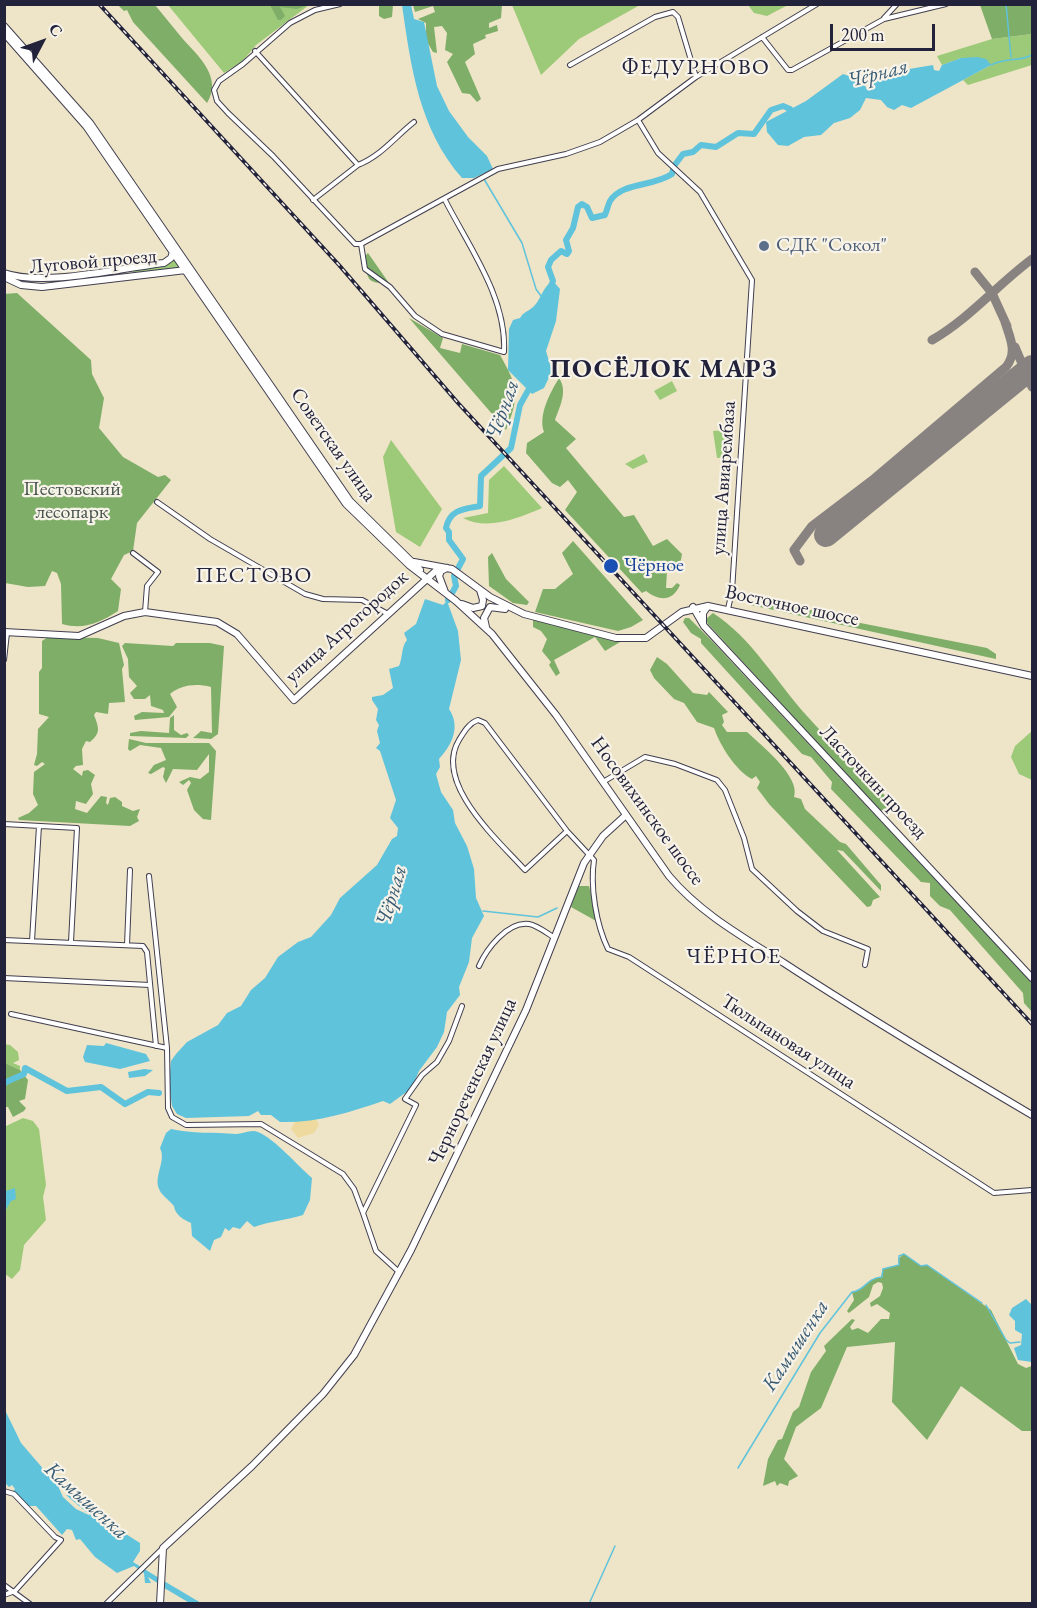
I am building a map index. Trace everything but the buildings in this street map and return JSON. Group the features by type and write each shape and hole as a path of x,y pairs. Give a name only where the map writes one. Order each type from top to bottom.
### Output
{"main road":[{"name":"Советская улица","path":"4,26 90,123 350,501 426,578"},
{"name":"Советская улица","path":"4,33 86,126 346,504 411,563"},
{"name":"Луговой проезд","path":"4,273 35,278 164,263 171,258 173,252"},
{"name":"Луговой проезд","path":"4,277 21,285 39,287 186,270"},
{"name":"Восточное шоссе","path":"411,563 441,566 453,570 480,590 524,614 616,638 638,639 650,636 678,614 693,608 708,606 1032,676"},
{"path":"411,563 416,576 416,588 429,585 445,592"},
{"path":"426,578 441,566"},
{"path":"445,592 439,573 444,569 453,570"},
{"name":"улица Агрогородок","path":"6,632 79,636 124,616 145,612 226,626 237,634 294,700 426,578"},
{"name":"Носовихинское шоссе","path":"426,578 488,630 548,704 675,883 706,912 816,984 1032,1115"},
{"path":"456,601 473,608 480,607 483,600 480,590"},
{"path":"704,626 703,613 708,606"},
{"path":"488,630 484,618 490,607 524,614"},
{"name":"Ласточкин проезд","path":"693,608 704,626 1032,978"},
{"name":"Чернореченская улица","path":"163,1548 252,1466 323,1394 348,1364 399,1272 526,1010 596,846 626,815"},
{"path":"160,1604 163,1548"}],"street":[{"path":"340,4 315,10 301,17 216,84 215,96 228,113 273,156 352,243 361,244 498,169 595,145 638,120 696,77 817,4"},
{"path":"884,18 897,4"},
{"path":"762,37 788,70 792,70 884,18 946,4"},
{"path":"570,65 656,17 673,12 678,17 696,77"},
{"path":"255,51 358,165"},
{"name":"улица Авиарембаза","path":"638,120 653,146 669,165 700,192 751,276 732,591 728,609"},
{"path":"313,200 358,165 394,142 399,134 414,122"},
{"path":"361,244 365,269 390,287 416,316 442,334 504,352 505,335 499,308 445,200"},
{"path":"158,502 210,539 305,594 329,600 362,600 388,614"},
{"path":"133,554 158,572 147,586 145,612"},
{"path":"4,660 6,632"},
{"path":"567,831 525,870 470,808 454,771 452,753 470,724 478,720 485,723 567,831 592,857"},
{"path":"603,783 645,757 675,764 717,780 725,790 744,838 752,869 823,931 868,949 866,965"},
{"path":"4,824 76,828 71,942"},
{"path":"32,941 39,826"},
{"name":"Тюльпановая улица","path":"592,857 594,889 602,933 608,949 628,957 994,1193 1032,1190"},
{"path":"127,945 130,870"},
{"path":"149,876 167,1048 168,1108 176,1121 186,1125 261,1124 343,1174 354,1190 376,1251 399,1272"},
{"path":"479,966 484,955 498,939 522,925 530,924 556,939"},
{"path":"4,939 127,945 145,948 156,1046"},
{"path":"4,978 150,985"},
{"path":"363,1213 416,1105 405,1099 422,1075 437,1062 449,1041 462,1006"},
{"path":"11,1014 167,1048"},
{"path":"4,1491 14,1494 54,1537 61,1540 15,1591 4,1595"},
{"path":"106,1604 163,1548"},
{"path":"4,1585 30,1604"}],"green space":[{"path":"118,5 155,5 207,68 212,84 207,103 133,22 127,10 124,11"},
{"path":"168,5 309,5 256,45 242,62 224,73"},
{"path":"270,5 308,5 297,9 280,7 285,16 278,20"},
{"path":"379,5 393,5 392,17 384,19 379,16"},
{"path":"413,5 502,5 501,18 489,23 489,28 497,25 498,31 485,35 486,38 473,44 475,54 465,62 481,99 477,102 470,94 462,93 447,62 453,54 445,50 447,33 442,26 434,27 437,53 433,52 426,40 426,23 418,19 435,12 433,6 415,12"},
{"path":"512,5 640,5 579,39 541,75"},
{"path":"748,5 788,5 767,16 754,13"},
{"path":"980,5 1032,5 1032,34 992,39"},
{"path":"1032,34 1032,65 968,85 963,80 991,65 961,58 942,65 937,56 992,39"},
{"path":"368,253 389,283 372,281 369,278 365,256"},
{"path":"174,257 182,269 133,273 133,270 168,264"},
{"name":"Пестовский лесопарк","path":"17,293 91,360 92,374 104,398 99,428 123,457 158,477 165,475 171,480 137,523 133,551 124,555 111,579 121,589 118,611 84,626 62,624 61,584 57,573 52,571 45,586 28,587 5,583 4,294"},
{"path":"409,318 443,338 440,348 460,353 462,344 500,355 515,391 514,408 506,430"},
{"path":"559,378 563,393 555,420 576,439 566,448 624,517 634,515 653,546 667,539 682,554 680,565 667,571 666,588 672,588 677,583 680,585 673,595 660,598 646,591 642,593 565,510 577,492 568,480 560,487 552,483 526,453 527,443 544,432 544,411"},
{"path":"672,381 677,391 660,400 654,391"},
{"path":"724,430 728,457 717,458 713,431"},
{"path":"391,440 442,509 420,547 396,532 383,457"},
{"path":"644,454 648,462 633,469 625,464"},
{"path":"504,466 542,508 503,522 472,522 463,518 488,513 489,480"},
{"path":"573,541 643,620 618,631 535,612 543,589 555,589 573,574 562,553"},
{"path":"492,553 506,579 529,602 527,605 513,603 489,586 488,557"},
{"path":"745,599 822,612 825,616 987,648 996,654 996,659 751,605 744,601"},
{"path":"713,613 740,635 815,725 879,788 888,800 889,809 880,811 708,624 706,619"},
{"path":"533,618 620,642 605,651 595,637 554,660 560,673 556,676 549,665 551,662 542,651 547,639 541,631 533,627"},
{"path":"685,618 689,618 713,642 1032,983 1032,1012 1024,1003 1023,993 950,910 940,906 930,896 930,883 921,882 831,789 832,782 811,757 802,754 701,643 701,639 691,633 683,622"},
{"path":"48,637 98,638 119,643 124,665 122,669 125,702 109,703 108,714 96,712 94,715 98,727 97,733 90,742 86,741 82,749 83,765 73,769 82,776 83,771 88,770 95,775 91,784 93,794 86,804 76,801 75,809 87,813 101,796 107,797 108,805 110,798 115,797 122,802 122,806 133,811 140,809 137,817 139,821 130,826 19,820 18,818 29,813 38,805 33,794 34,772 45,764 42,762 37,766 34,765 38,729 49,717 39,714 42,641"},
{"path":"125,643 173,646 176,643 210,643 224,646 218,734 211,739 193,738 201,731 212,733 211,687 194,685 174,691 170,694 177,707 169,717 135,720 134,716 142,712 164,713 163,710 151,706 150,695 145,699 134,699 130,693 137,686 129,677 128,659 122,646"},
{"path":"657,657 667,664 693,693 707,695 709,692 728,712 722,715 724,722 722,725 727,732 747,732 779,762 792,780 795,789 794,797 801,799 805,809 840,842 846,844 881,885 881,891 843,851 837,850 880,897 873,900 871,906 867,907 769,804 757,788 760,782 756,776 752,779 740,770 724,749 714,728 697,722 684,703 674,699 654,678 650,670"},
{"path":"174,715 174,730 181,735 187,733 189,735 186,738 130,736 130,733 141,731 169,733 170,718"},
{"path":"1032,731 1032,780 1019,774 1011,757 1015,746"},
{"path":"129,739 146,743 209,743 216,751 211,820 203,819 194,810 187,790 191,783 189,780 183,785 179,782 190,777 200,779 209,772 209,754 197,770 173,769 166,783 163,777 165,768 151,774 148,773 154,765 166,760 161,748 140,745 130,751 128,749"},
{"path":"578,886 589,886 598,922 571,907"},
{"path":"4,1044 10,1045 18,1052 19,1060 13,1063 20,1066 20,1070 5,1063"},
{"path":"5,1063 20,1070 28,1080 25,1099 19,1101 26,1108 13,1117 8,1107 5,1107"},
{"path":"23,1118 33,1121 39,1129 46,1185 43,1197 46,1220 24,1245 20,1270 12,1279 5,1274 4,1127"},
{"path":"904,1254 921,1266 927,1265 991,1310 1018,1364 1026,1368 1032,1366 1032,1431 1022,1431 961,1386 927,1440 892,1402 895,1342 847,1347 821,1408 796,1427 784,1459 798,1476 789,1481 788,1486 780,1483 777,1486 775,1481 763,1486 768,1459 778,1440 782,1439 793,1412 799,1407 811,1372 826,1351 824,1346 852,1319 855,1320 850,1327 852,1330 858,1328 868,1333 881,1319 889,1319 890,1313 877,1304 871,1307 870,1303 880,1296 882,1283 878,1282 873,1285 869,1297 849,1313 847,1311 854,1300 852,1292 860,1290 872,1280 881,1277 883,1269 899,1265 898,1259"}],"sand":[{"path":"316,1119 319,1125 314,1133 298,1138 291,1129 295,1121"}],"water":[{"path":"402,5 411,5 414,19 424,22 437,86 449,111 468,137 487,156 493,169 474,178 462,178 447,159 426,118 419,96"},
{"path":"961,58 986,59 991,65 911,108 902,105 894,110 887,107 881,100 866,98 860,110 850,118 834,123 821,135 804,137 788,146 778,145 767,132 766,122 806,101 843,74 860,80 867,89 871,88 871,82 877,82 879,74 933,65 934,70 939,71 942,65"},
{"path":"553,281 560,289 556,321 546,351 552,371 544,388 532,394 508,370 509,329 513,320 520,318 533,307"},
{"path":"425,599 443,605 447,601 458,631 461,660 449,709 453,716 455,729 448,748 439,759 440,767 436,774 441,792 453,810 455,823 467,846 474,869 476,898 484,916 472,938 469,962 459,987 460,995 447,1012 444,1032 437,1047 419,1071 412,1088 390,1104 383,1101 332,1116 293,1122 280,1122 271,1115 261,1115 258,1111 249,1116 186,1118 177,1114 172,1106 169,1083 171,1061 176,1054 187,1042 218,1025 227,1013 241,1006 251,990 265,978 278,957 298,942 311,937 331,915 340,898 377,865 392,839 397,836 398,828 390,818 396,800 380,751 376,748 380,743 377,731 379,725 376,720 378,709 372,697 383,695 393,688 389,669 399,666 407,640 404,633 416,624"},
{"path":"106,1043 146,1054 150,1061 120,1069 85,1062 83,1057 87,1045 104,1046"},
{"path":"153,1070 145,1076 129,1078 128,1072"},
{"path":"171,1129 236,1134 255,1131 265,1135 312,1178 310,1200 303,1215 254,1227 247,1221 240,1229 233,1227 229,1231 225,1228 221,1237 214,1240 210,1251 192,1236 191,1223 178,1215 174,1206 161,1193 158,1186 162,1159 160,1148 166,1133"},
{"path":"5,1179 6,1191 15,1188 16,1199 11,1201 5,1211"},
{"path":"1026,1299 1032,1305 1032,1362 1018,1360 1014,1348 1021,1345 1022,1334 1015,1330 1015,1321 1009,1315 1012,1308"},
{"path":"4,1408 21,1443 58,1486 63,1497 76,1509 91,1516 66,1495 75,1495 79,1501 99,1512 99,1517 140,1543 140,1551 133,1562 159,1578 159,1584 148,1577 151,1583 145,1583 144,1573 134,1566 117,1573 95,1557 80,1539 76,1540 72,1530 67,1529 62,1535 36,1506 29,1506 13,1491 15,1489 12,1485 9,1487 5,1483"}],"waterway":[{"path":"1006,4 1011,57"},
{"name":"Чёрная","path":"991,65 1032,55"},
{"name":"Чёрная","path":"551,286 553,281 548,267 551,260 561,251 567,254 569,251 566,240 573,228 578,207 582,204 587,207 592,218 605,215 615,195 672,174 674,166 683,154 693,152 701,145 716,147 738,133 754,134 771,110 783,106 790,109"},
{"path":"484,179 522,243 536,289 541,296"},
{"name":"Чёрная","path":"448,600 456,586 454,576 463,559 449,540 449,532 446,528 448,522 454,513 480,506 481,476 511,448 520,405 530,387"},
{"path":"483,911 538,917 557,908"},
{"name":"Чёрная","path":"4,1083 24,1074 25,1068 67,1091 101,1087 125,1104 148,1092 159,1093"},
{"name":"Камышенка","path":"738,1468 820,1333 852,1292 882,1277 883,1269 899,1265 899,1256 904,1254 921,1266 927,1265 982,1303"},
{"name":"Камышенка","path":"986,1305 1006,1340 1010,1343 1020,1342"},
{"name":"Камышенка","path":"589,1604 615,1546"},
{"name":"Камышенка","path":"165,1585 197,1604"}],"taxiway":[{"path":"932,340 959,322 1032,259"},
{"path":"975,272 992,293 1007,326"},
{"path":"800,561 794,550 812,526 875,478 1006,367 1012,356 1012,350 1005,322"},
{"path":"1015,347 1032,387"}],"runway":[{"path":"826,535 1032,367"}],"railway":[{"path":"99,4 339,265 458,403 1032,1024"}],"place":[{"name":"СДК \"Сокол\"","path":"764,246"},
{"name":"Чёрное","path":"611,566"}],"district":[{"name":"ФЕДУРНОВО","path":"696,68"},
{"name":"ПОСЁЛОК МАРЗ","path":"664,370"},
{"name":"ПЕСТОВО","path":"254,576"},
{"name":"ЧЁРНОЕ","path":"734,957"}]}
